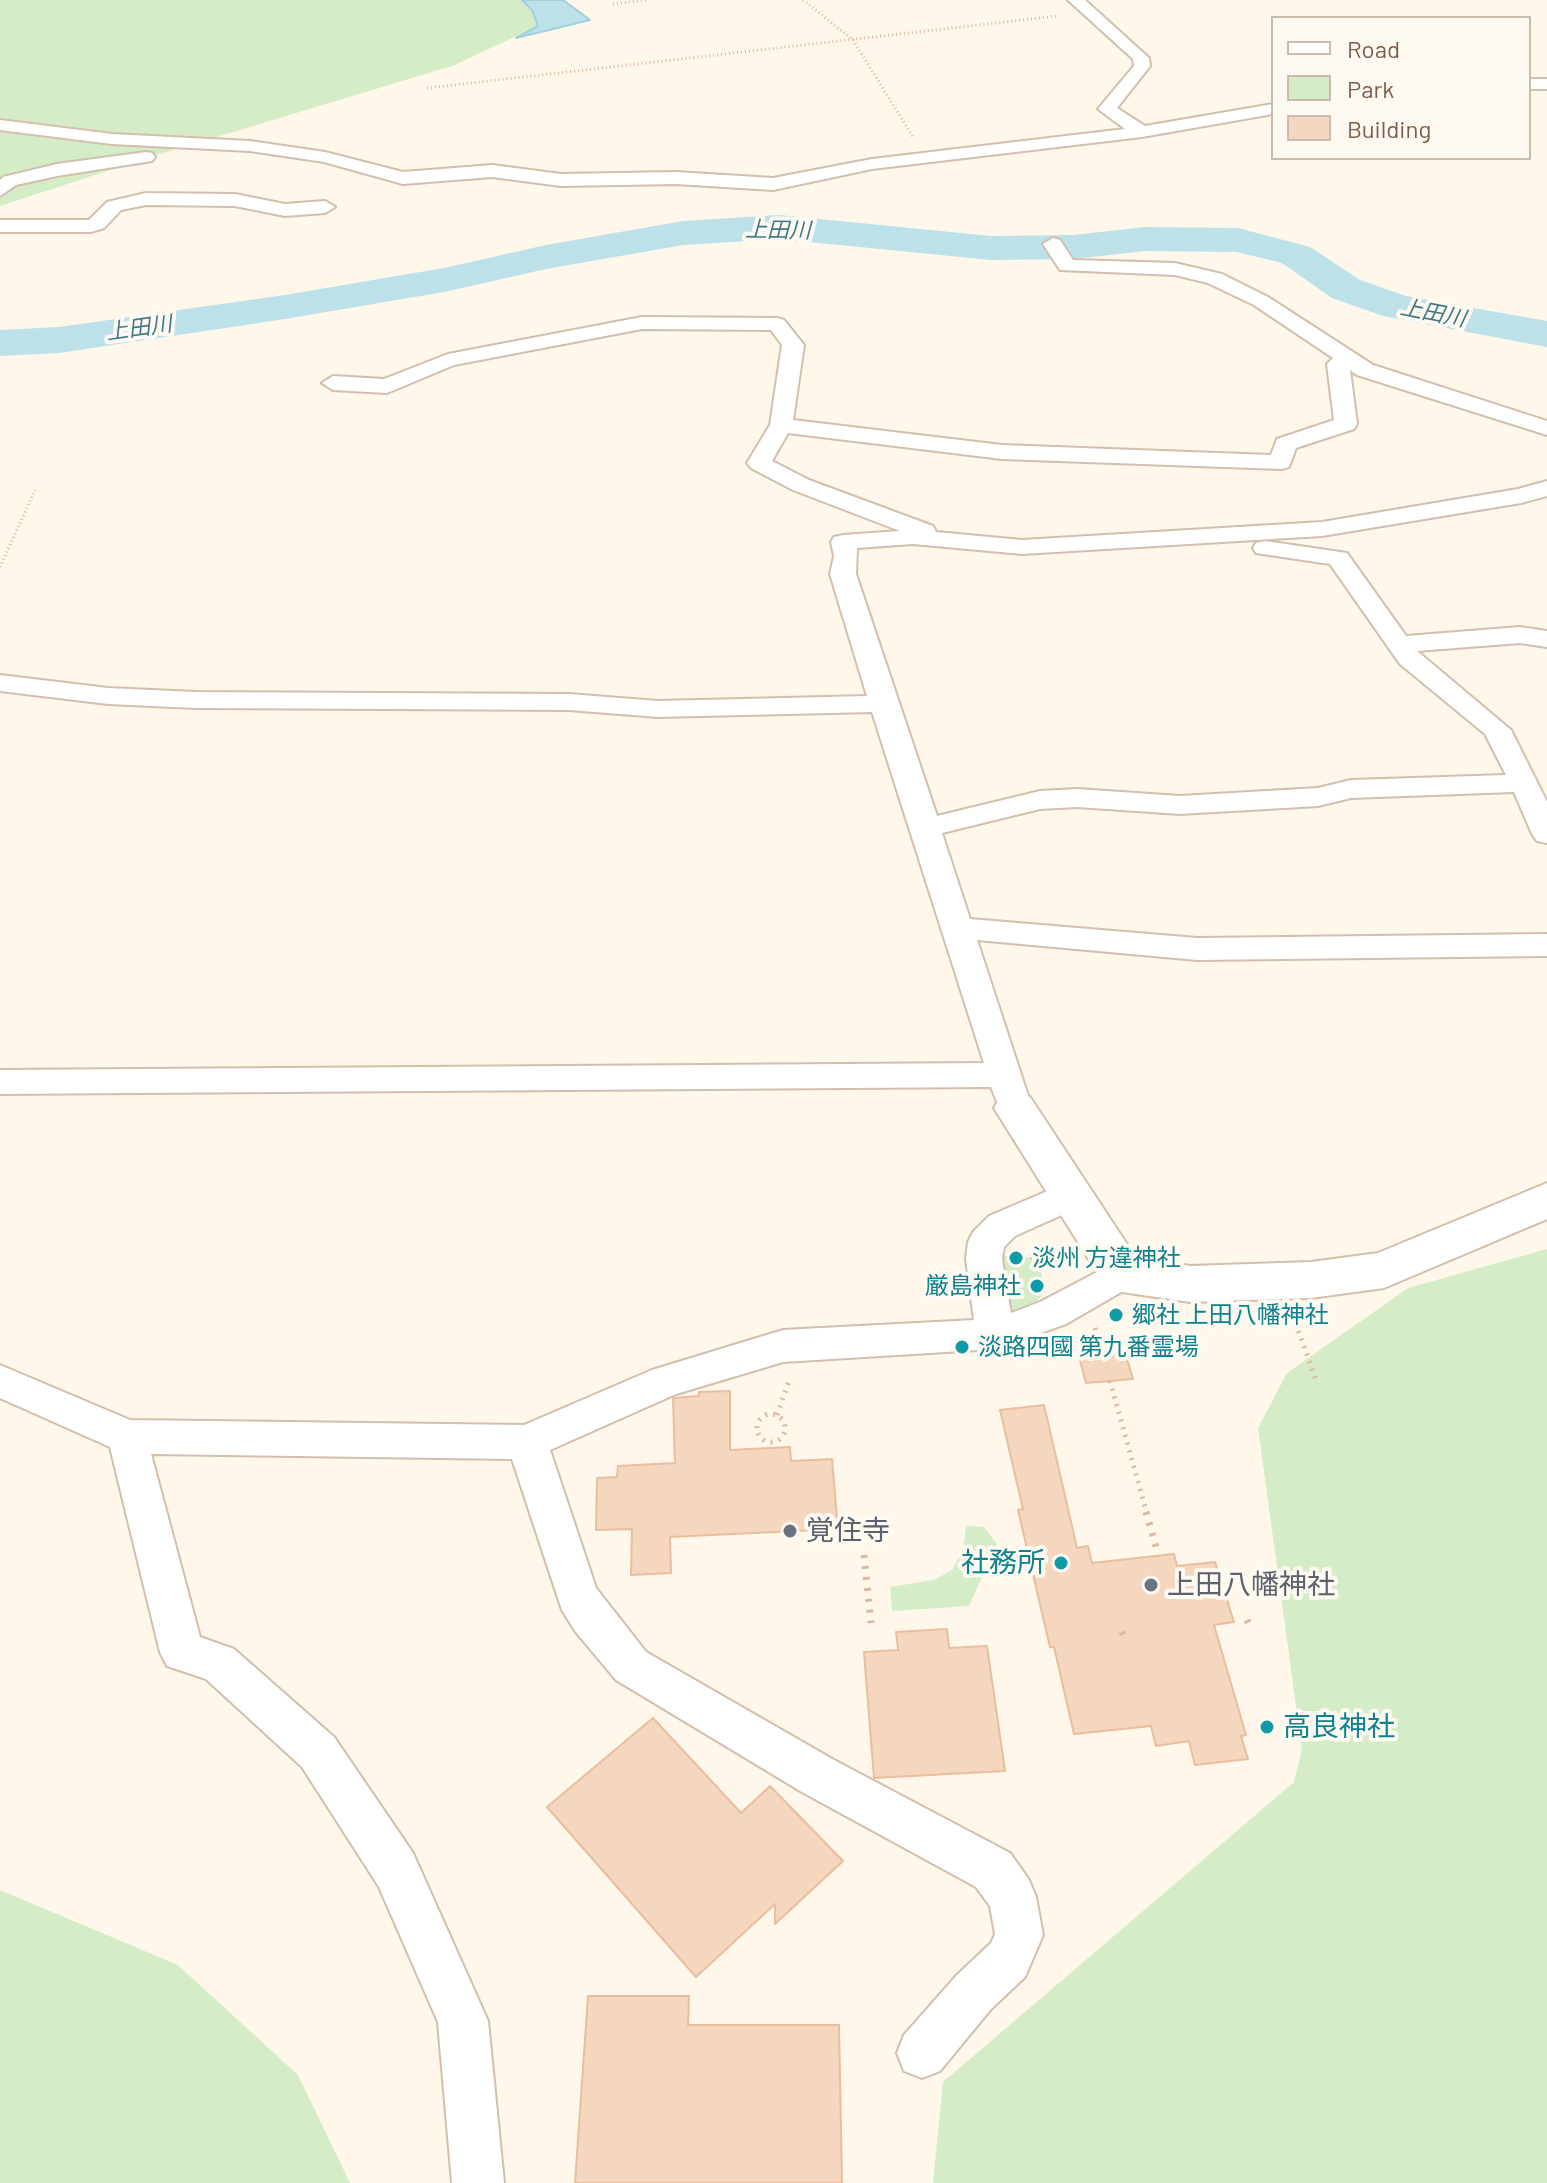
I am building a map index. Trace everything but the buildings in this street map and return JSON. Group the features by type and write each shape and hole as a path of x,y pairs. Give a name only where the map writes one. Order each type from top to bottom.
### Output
{"street":[{"path":"1076,0 1141,58 1142,66 1107,109 1142,132"},
{"path":"0,125 29,126 112,139 250,146 325,157 403,178 492,171 561,180 676,178 773,184 872,164 1142,132 1271,109"},
{"path":"0,133 29,126"},
{"path":"0,190 10,181 87,163 250,146"},
{"path":"0,226 91,226 97,224 114,206 146,199 235,200 285,210 325,207"},
{"path":"1053,244 1067,266 1175,269 1215,278 1261,301 1365,370 1547,428"},
{"path":"333,383 387,386 448,360 642,323 777,324 793,345 781,425 759,463 801,485 950,540"},
{"path":"781,425 1002,452 1281,462 1285,444 1346,424 1338,364 1348,358"},
{"path":"1122,1274 1010,1092 843,574 846,556 843,542 913,537 1022,547 1322,529 1521,496 1547,488"},
{"path":"1218,536 1252,546 1338,558 1409,658 1497,730 1544,822"},
{"path":"1399,644 1520,635 1547,639"},
{"path":"0,683 108,696 196,700 569,702 658,709 883,704"},
{"path":"926,828 1040,800 1077,798 1180,805 1318,797 1351,789 1524,783"},
{"path":"958,928 1197,949 1547,945"},
{"path":"0,1082 1010,1092"},
{"path":"995,1334 984,1259 986,1242 1002,1226 1071,1195"},
{"path":"0,1381 127,1437 527,1442 666,1381 783,1346 995,1334 1053,1313 1122,1274 1190,1284 1311,1280 1384,1270 1547,1200"},
{"path":"127,1437 182,1652 219,1663 318,1752 396,1870 463,2021 478,2183"},
{"path":"527,1442 577,1596 590,1617 631,1666 818,1776 993,1870 1012,1897 1019,1935 1008,1960 974,1992 922,2053"}],"path":[{"path":"613,4 648,0"},
{"path":"803,0 853,40 926,158"},
{"path":"427,88 1090,12"},
{"path":"0,567 35,490"},
{"path":"1022,1259 1038,1255"},
{"path":"1290,1308 1316,1380"},
{"path":"1092,1319 1101,1351"},
{"path":"777,1415 790,1378"},
{"path":"1110,1381 1156,1547"},
{"path":"777,1415 785,1423 782,1439 772,1442 762,1440 758,1433 760,1417 777,1415"},
{"path":"864,1555 871,1623"}],"green space":[{"path":"0,0 521,0 532,10 538,26 452,66 0,206"},
{"path":"1547,1249 1547,2183 933,2183 943,2082 1294,1782 1302,1750 1258,1428 1287,1373 1408,1288"},
{"path":"1012,1254 1029,1258 1040,1266 1045,1292 1031,1307 1013,1314 1007,1312 998,1266 1002,1257"},
{"path":"966,1527 984,1527 997,1544 969,1606 892,1611 890,1587 934,1580 952,1570 963,1549"},
{"path":"0,1890 178,1965 298,2075 350,2183 0,2183"}],"water":[{"path":"522,0 563,0 590,20 516,38 538,26 532,10"}],"waterway":[{"name":"上田川","path":"0,343 59,340 285,307 444,280 546,257 683,233 779,227 991,248 1074,247 1145,239 1238,240 1296,255 1346,289 1398,307 1547,334"}],"place":[{"name":"淡州 方違神社","path":"1016,1258"},
{"name":"厳島神社","path":"1037,1286"},
{"name":"郷社 上田八幡神社","path":"1116,1315"},
{"name":"淡路四國 第九番霊場","path":"962,1347"},
{"name":"覚住寺","path":"790,1531"},
{"name":"社務所","path":"1061,1563"},
{"name":"上田八幡神社","path":"1151,1585"},
{"name":"高良神社","path":"1267,1727"}]}
